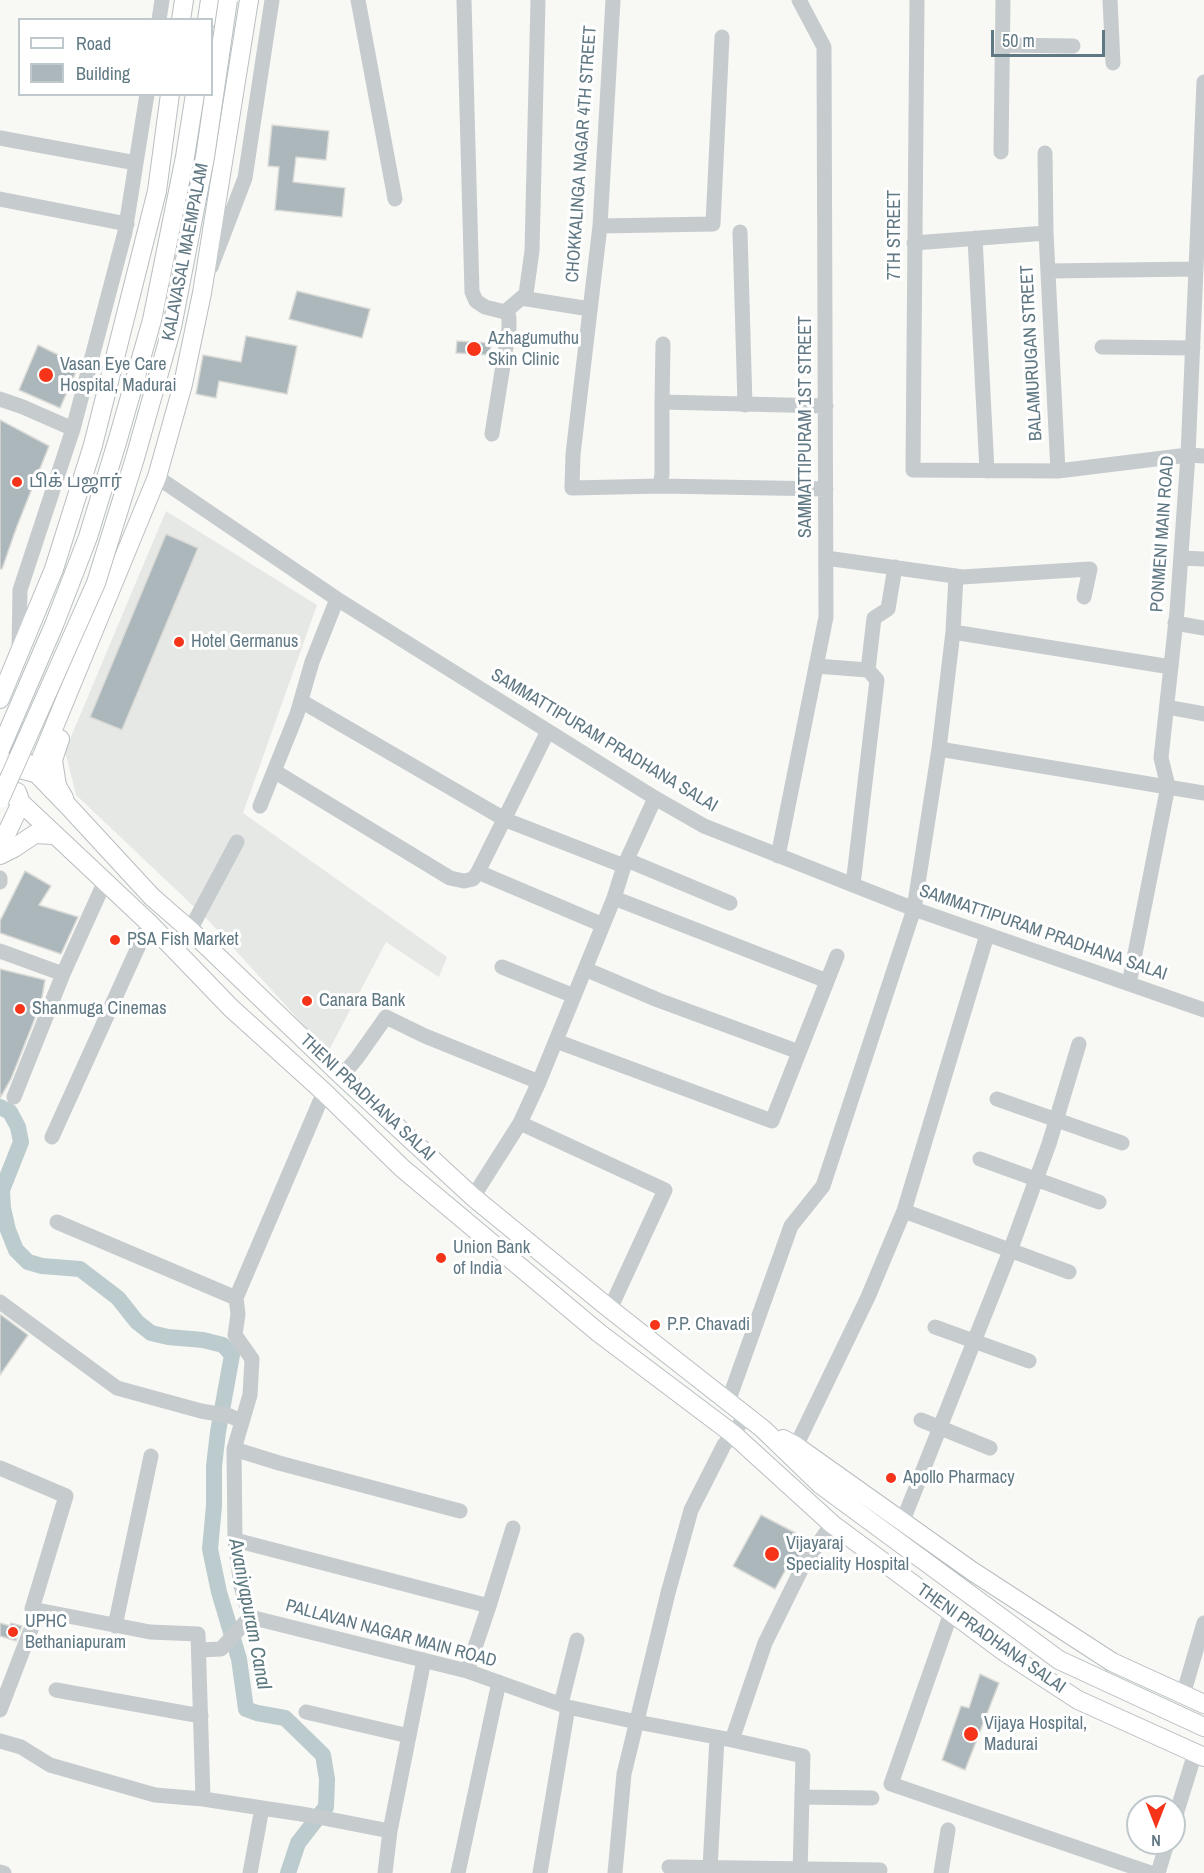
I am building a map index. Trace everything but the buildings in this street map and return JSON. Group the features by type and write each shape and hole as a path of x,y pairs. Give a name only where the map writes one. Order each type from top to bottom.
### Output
{"main road":[{"path":"181,18 184,0"},
{"path":"207,18 210,0"},
{"name":"KALAVASAL MAEMPALAM","path":"0,799 96,583 138,447 172,327 205,157 228,0"},
{"path":"1,758 35,773 157,477 183,384 202,293 249,0"},
{"path":"0,699 4,682 19,656 54,569 93,445 157,190 170,96"},
{"name":"KALAVASAL MAEMPALAM","path":"1,758 88,537 118,439 152,320 186,157 195,96"},
{"path":"69,807 57,786 53,760 61,735 93,664 90,637"},
{"name":"THENI PRADHANA SALAI","path":"0,736 152,897 190,930 342,1076 473,1197 610,1309 763,1429 821,1485"},
{"path":"0,847 21,803 1,758"},
{"name":"THENI PRADHANA SALAI","path":"0,783 149,923 231,1008 324,1092 402,1168 599,1334 739,1438 832,1524 1006,1653 1078,1700 1200,1755"},
{"path":"0,855 14,849 35,834 53,835"},
{"name":"THENI PRADHANA SALAI","path":"763,1429 796,1446 972,1571 1112,1662 1204,1704"},
{"name":"THENI PRADHANA SALAI","path":"739,1438 821,1485"},
{"path":"821,1485 1059,1660 1200,1726"}],"street":[{"path":"159,18 162,0"},
{"path":"202,293 245,178 272,0"},
{"path":"358,0 395,199"},
{"path":"464,0 472,292 476,301 485,307 505,312 509,317 492,434"},
{"path":"505,312 525,294 531,251 538,0"},
{"name":"CHOKKALINGA NAGAR 4TH STREET","path":"613,0 600,226 573,454 572,488 660,486"},
{"name":"SAMMATTIPURAM 1ST STREET","path":"778,856 826,617 824,47 798,0"},
{"name":"7TH STREET","path":"917,0 914,470 987,471"},
{"path":"1001,152 1003,0"},
{"path":"1110,0 1113,63"},
{"path":"600,226 713,224 722,37"},
{"path":"1003,45 1073,46"},
{"name":"PONMENI MAIN ROAD","path":"1129,984 1168,786 1161,758 1181,558 1188,455 1198,388 1193,348 1199,315 1204,82"},
{"path":"19,656 20,590 73,429 127,224 147,96"},
{"path":"0,138 136,163"},
{"name":"BALAMURUGAN STREET","path":"1045,153 1046,233 1058,471"},
{"path":"0,199 127,224"},
{"path":"740,232 746,405"},
{"path":"914,243 1046,233"},
{"path":"975,238 987,471 1058,471 1188,455 1204,456"},
{"path":"1048,271 1199,274"},
{"path":"521,298 590,309"},
{"path":"663,344 660,486 826,489"},
{"path":"1102,347 1193,348"},
{"path":"0,399 73,429"},
{"path":"662,402 826,406"},
{"name":"SAMMATTIPURAM PRADHANA SALAI","path":"157,477 337,599 655,798 704,826 914,909 1204,1010"},
{"path":"826,558 962,577 1090,569 1084,597"},
{"path":"1181,558 1204,559"},
{"path":"868,670 874,618 888,609 894,567"},
{"path":"729,1402 791,1226 823,1186 914,909 939,749 953,632 956,576"},
{"path":"260,806 301,701 312,662 337,599"},
{"path":"1175,623 1204,628"},
{"path":"953,632 1171,667"},
{"path":"816,666 868,670 877,680 853,885"},
{"path":"301,701 506,820 730,903"},
{"path":"1167,707 1204,714"},
{"path":"274,771 450,878 464,882 473,879 478,872 549,731"},
{"path":"939,749 1204,793"},
{"path":"473,1197 520,1123 539,1082 614,898 625,863 655,798"},
{"path":"190,930 237,842"},
{"path":"478,872 603,925"},
{"path":"14,1096 63,974 105,881"},
{"path":"614,898 827,981"},
{"path":"52,1137 149,923"},
{"path":"796,1446 868,1297 904,1211 987,935"},
{"path":"0,951 63,974"},
{"path":"556,1041 772,1121 837,956"},
{"path":"502,967 574,996"},
{"path":"585,969 658,1000 799,1052"},
{"path":"342,1076 386,1017 425,1036 539,1082"},
{"path":"902,1522 1010,1251 1057,1120 1080,1044"},
{"path":"199,1650 221,1649 247,1621 235,1540 234,1449 236,1418 250,1395 252,1359 235,1335 238,1314 236,1298 324,1092"},
{"path":"997,1099 1122,1143"},
{"path":"520,1123 665,1190 610,1309"},
{"path":"980,1159 1099,1202"},
{"path":"904,1211 1068,1272"},
{"path":"57,1222 236,1298"},
{"path":"0,1302 117,1388 236,1418"},
{"path":"935,1327 1029,1361"},
{"path":"615,1873 624,1774 668,1593 691,1510 724,1445 739,1438 746,1416"},
{"path":"921,1420 990,1448"},
{"path":"234,1449 460,1511"},
{"path":"115,1626 151,1456"},
{"path":"0,1468 66,1496 32,1610 150,1632 198,1634 203,1799"},
{"path":"732,1740 765,1643 804,1564 832,1524"},
{"path":"467,1671 513,1528"},
{"path":"235,1540 489,1606"},
{"path":"0,1710 38,1611"},
{"path":"951,1613 891,1784 1151,1873"},
{"name":"PALLAVAN NAGAR MAIN ROAD","path":"247,1621 467,1671 564,1706 803,1756 802,1797"},
{"path":"1183,1695 1204,1623"},
{"path":"540,1873 564,1706 578,1640"},
{"path":"385,1873 390,1831 424,1660"},
{"path":"458,1873 499,1682"},
{"path":"56,1690 201,1716"},
{"path":"306,1712 409,1736"},
{"path":"710,1868 717,1738"},
{"path":"0,1741 21,1747 50,1765 155,1795 203,1799 308,1815 390,1831"},
{"path":"1184,1795 1200,1755"},
{"path":"800,1871 802,1797 872,1798"},
{"path":"250,1873 262,1808"},
{"path":"941,1873 948,1830"},
{"path":"1158,1873 1163,1855"},
{"path":"669,1866 800,1871 879,1870"}],"shaded area":[{"path":"166,511 317,605 243,813 447,957 439,977 386,942 328,1052 207,919 76,795 65,751"}],"waterway":[{"name":"Avaniyapuram Canal","path":"0,1107 10,1112 18,1127 21,1142 2,1190 8,1230 16,1250 28,1262 42,1266 80,1269 118,1298 137,1322 151,1333 223,1345 232,1355 214,1466 214,1506 210,1549 219,1592 239,1659 246,1709 285,1718 323,1755 327,1779 326,1807 298,1843 288,1873"}],"place":[{"name":"Azhagumuthu Skin Clinic","path":"474,349"},
{"name":"Vasan Eye Care Hospital, Madurai","path":"46,375"},
{"name":"பிக் பஜார்","path":"17,482"},
{"name":"Hotel Germanus","path":"179,642"},
{"name":"PSA Fish Market","path":"115,940"},
{"name":"Canara Bank","path":"307,1001"},
{"name":"Shanmuga Cinemas","path":"20,1009"},
{"name":"Union Bank of India","path":"441,1258"},
{"name":"P.P. Chavadi","path":"655,1325"},
{"name":"Apollo Pharmacy","path":"891,1478"},
{"name":"Vijayaraj Speciality Hospital","path":"772,1554"},
{"name":"UPHC Bethaniapuram","path":"13,1632"},
{"name":"Vijaya Hospital, Madurai","path":"971,1734"}]}
